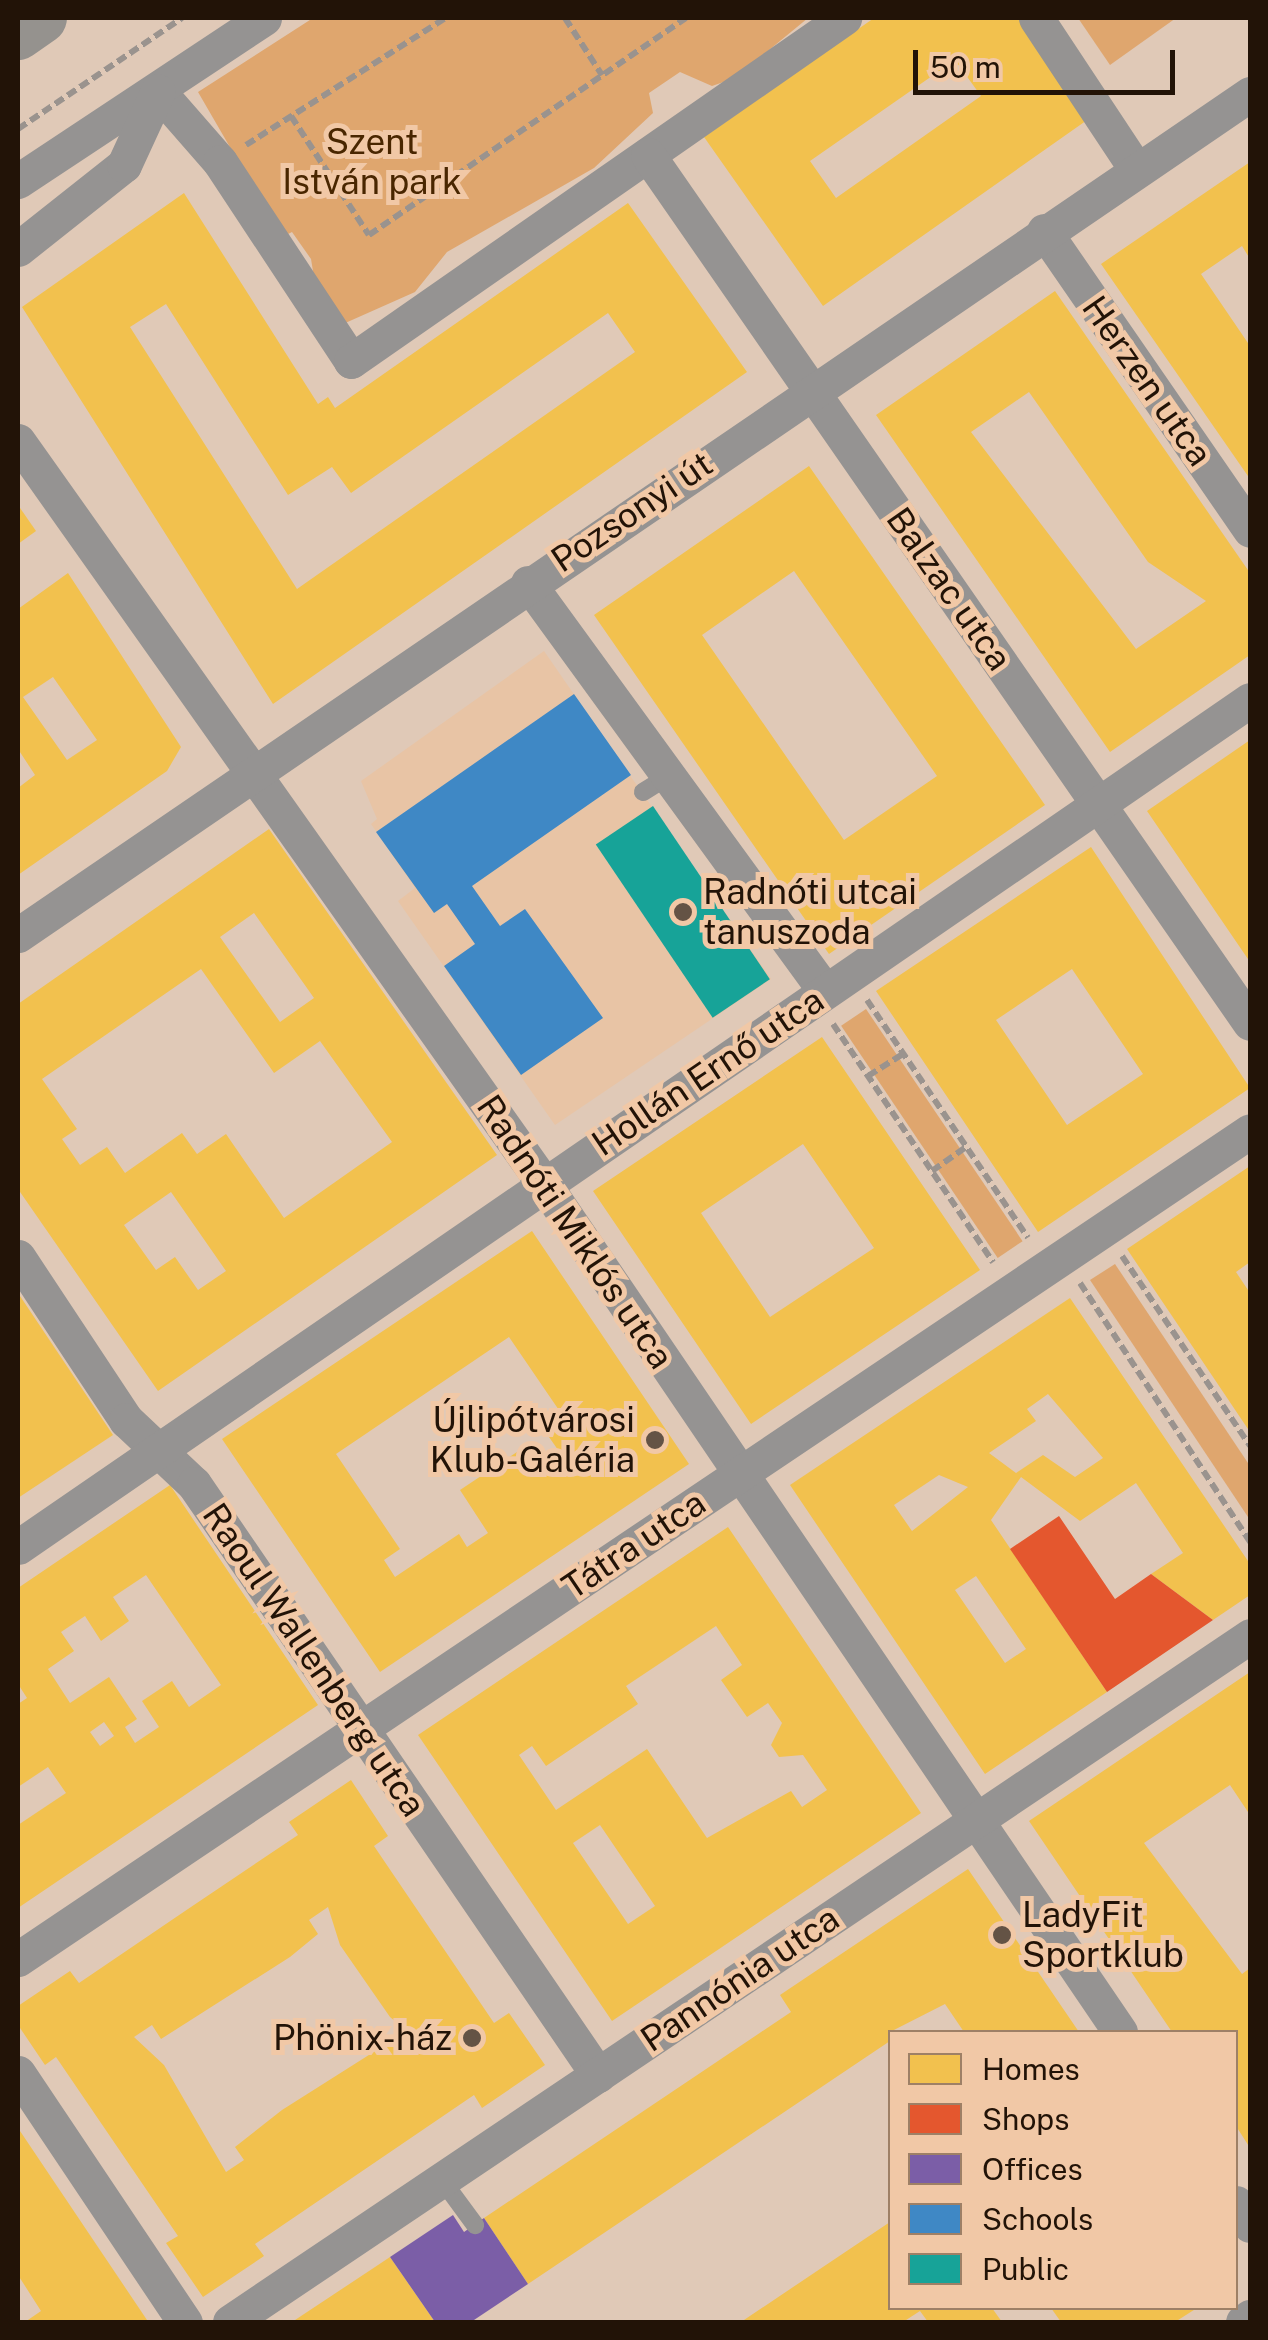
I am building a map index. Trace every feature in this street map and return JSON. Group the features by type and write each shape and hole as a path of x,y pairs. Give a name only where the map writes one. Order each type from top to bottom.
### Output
{"main road":[{"path":"18,34 41,18"}],"street":[{"path":"18,181 264,18"},
{"path":"158,91 220,162 352,362 844,18"},
{"path":"1036,18 1136,170"},
{"path":"18,249 124,165 158,91"},
{"name":"Pozsonyi út","path":"18,935 1044,231 1248,100"},
{"name":"Balzac utca","path":"648,154 1250,1023"},
{"name":"Herzen utca","path":"1044,231 1250,530"},
{"name":"Radnóti Miklós utca","path":"18,441 544,1184 1119,2030"},
{"path":"528,582 656,784 830,988"},
{"name":"Hollán Ernő utca","path":"18,1547 1250,700"},
{"name":"Tátra utca","path":"18,1960 1250,1132"},
{"name":"Raoul Wallenberg utca","path":"18,1257 126,1420 194,1484 598,2075"},
{"name":"Pannónia utca","path":"230,2322 1250,1636"},
{"path":"18,2073 184,2322"},
{"path":"1243,2322 1250,2317"}],"lane":[{"path":"442,2180 475,2225"}],"path":[{"path":"18,130 182,18"},
{"path":"220,162 445,18"},
{"path":"564,18 602,75"},
{"path":"291,116 369,234 686,18"},
{"path":"830,988 903,1054 966,1147 1055,1262 1250,1542"},
{"path":"830,988 868,1076 1012,1291"},
{"path":"868,1076 903,1054"},
{"path":"932,1171 966,1147"},
{"path":"1105,1230 1250,1446"}],"shaded area":[{"path":"544,651 771,979 555,1125 398,901 415,888 371,824 377,819 361,781"}],"green space":[{"name":"Szent István park","path":"313,18 808,18 735,78 712,86 680,72 649,93 653,113 594,168 447,252 415,292 343,324 316,289 311,259 292,232 282,237 198,92"},
{"path":"1078,18 1176,18 1110,65"},
{"path":"866,1009 1023,1241 998,1258 841,1026"},
{"path":"1115,1264 1250,1466 1250,1520 1090,1280"}],"building: Homes":[{"path":"874,18 1019,18 1090,118 823,306 704,137","holes":["955,60 981,96 836,198 810,161"]},
{"path":"1250,162 1250,259 1242,246 1201,274 1250,346 1250,479 1101,264"},
{"path":"184,193 318,404 328,397 335,408 628,203 747,372 273,704 22,307","holes":["166,304 288,495 332,467 351,493 608,313 635,352 297,589 130,327"]},
{"path":"1055,291 1250,573 1250,655 1110,752 876,415","holes":["1029,392 1148,562 1206,601 1136,649 971,432"]},
{"path":"809,466 1045,805 829,954 594,615","holes":["794,571 937,776 844,840 702,635"]},
{"path":"18,505 36,531 18,544"},
{"path":"68,573 181,747 167,771 18,875 18,788 35,775 18,749 18,609","holes":["53,677 97,740 67,760 23,697"]},
{"path":"1250,740 1249,828 1250,962 1147,811"},
{"path":"269,829 497,1155 158,1391 18,1189 18,1004","holes":["254,913 314,998 280,1022 220,937","201,969 274,1073 320,1041 392,1142 284,1218 226,1134 197,1154 182,1133 125,1173 107,1147 80,1165 62,1139 77,1129 42,1079","171,1192 226,1271 198,1290 175,1257 156,1270 124,1225"]},
{"path":"1091,847 1250,1088 1038,1232 876,991","holes":["1072,969 1143,1074 1067,1125 996,1020"]},
{"path":"822,1037 980,1270 751,1424 593,1191","holes":["803,1144 874,1248 770,1317 701,1213"]},
{"path":"1250,1166 1250,1262 1236,1272 1250,1293 1250,1432 1127,1249"},
{"path":"532,1231 689,1464 380,1672 222,1439","holes":["509,1337 565,1419 549,1437 565,1460 551,1470 532,1442 460,1490 488,1533 467,1547 459,1534 395,1577 384,1560 400,1549 336,1454"]},
{"path":"18,1293 113,1435 18,1498"},
{"path":"1070,1298 1250,1564 1250,1595 1213,1620 1151,1574 1183,1553 1136,1483 1080,1521 1021,1477 991,1520 1107,1692 985,1774 790,1485","holes":["1048,1394 1103,1458 1075,1477 1043,1455 1016,1473 989,1453 1036,1421 1027,1409","939,1475 968,1487 912,1531 894,1505","976,1576 1026,1649 1005,1663 955,1590"]},
{"path":"170,1485 318,1705 18,1908 18,1825 66,1793 48,1767 18,1787 18,1704 27,1698 18,1684 18,1588","holes":["146,1575 221,1685 189,1707 172,1681 142,1701 159,1727 135,1743 125,1727 137,1719 109,1677 70,1703 48,1669 74,1651 61,1632 85,1616 101,1641 129,1621 113,1597","104,1722 114,1736 100,1746 90,1732"]},
{"path":"728,1527 921,1813 612,2021 418,1735","holes":["716,1626 742,1665 721,1680 747,1717 768,1703 782,1723 771,1745 779,1757 803,1755 827,1790 802,1807 791,1791 707,1838 647,1749 556,1810 519,1755 532,1746 546,1766 638,1704 626,1686","600,1825 655,1906 628,1924 573,1843"]},
{"path":"1250,1672 1250,1815 1230,1785 1144,1843 1242,1974 1250,1968 1250,2148 1238,2129 1238,2030 1171,2030 1029,1821"},
{"name":"Phönix-ház","path":"351,1780 388,1836 374,1846 494,2023 509,2013 545,2065 482,2108 474,2095 255,2244 264,2256 203,2297 166,2243 178,2236 56,2057 45,2065 18,2025 18,2006 70,1971 79,1983 298,1835 289,1822","holes":["328,1907 340,1945 390,2017 419,2041 400,2054 391,2041 282,2110 235,2147 244,2160 226,2172 164,2065 134,2037 152,2025 161,2039 290,1957 318,1934 309,1920"]},
{"path":"968,1869 1078,2030 963,2030 945,2004 888,2030 888,2042 528,2284 484,2218 791,2012 780,1995"},
{"path":"18,2128 147,2320 144,2322 25,2322 41,2311 18,2275"},
{"path":"888,2223 888,2310 993,2310 1002,2322 928,2322 920,2311 903,2322 741,2322"},
{"path":"390,2257 435,2322 292,2322 369,2271"},
{"path":"1052,2310 1194,2310 1175,2322 1061,2322"}],"building: Shops":[{"path":"1059,1516 1115,1599 1151,1574 1213,1620 1107,1692 1010,1549"}],"building: Offices":[{"path":"453,2215 464,2232 484,2218 528,2284 471,2322 435,2322 390,2257"}],"building: Schools":[{"path":"574,694 631,775 472,886 500,926 525,909 603,1018 521,1075 444,966 475,944 447,904 434,913 376,832"}],"building: Public":[{"name":"Radnóti utcai tanuszoda","path":"653,806 770,979 713,1018 596,845"}],"place":[{"name":"Radnóti utcai tanuszoda","path":"683,912"},
{"name":"Újlipótvárosi Klub-Galéria","path":"655,1440"},
{"name":"LadyFit Sportklub","path":"1002,1935"},
{"name":"Phönix-ház","path":"472,2038"}]}
